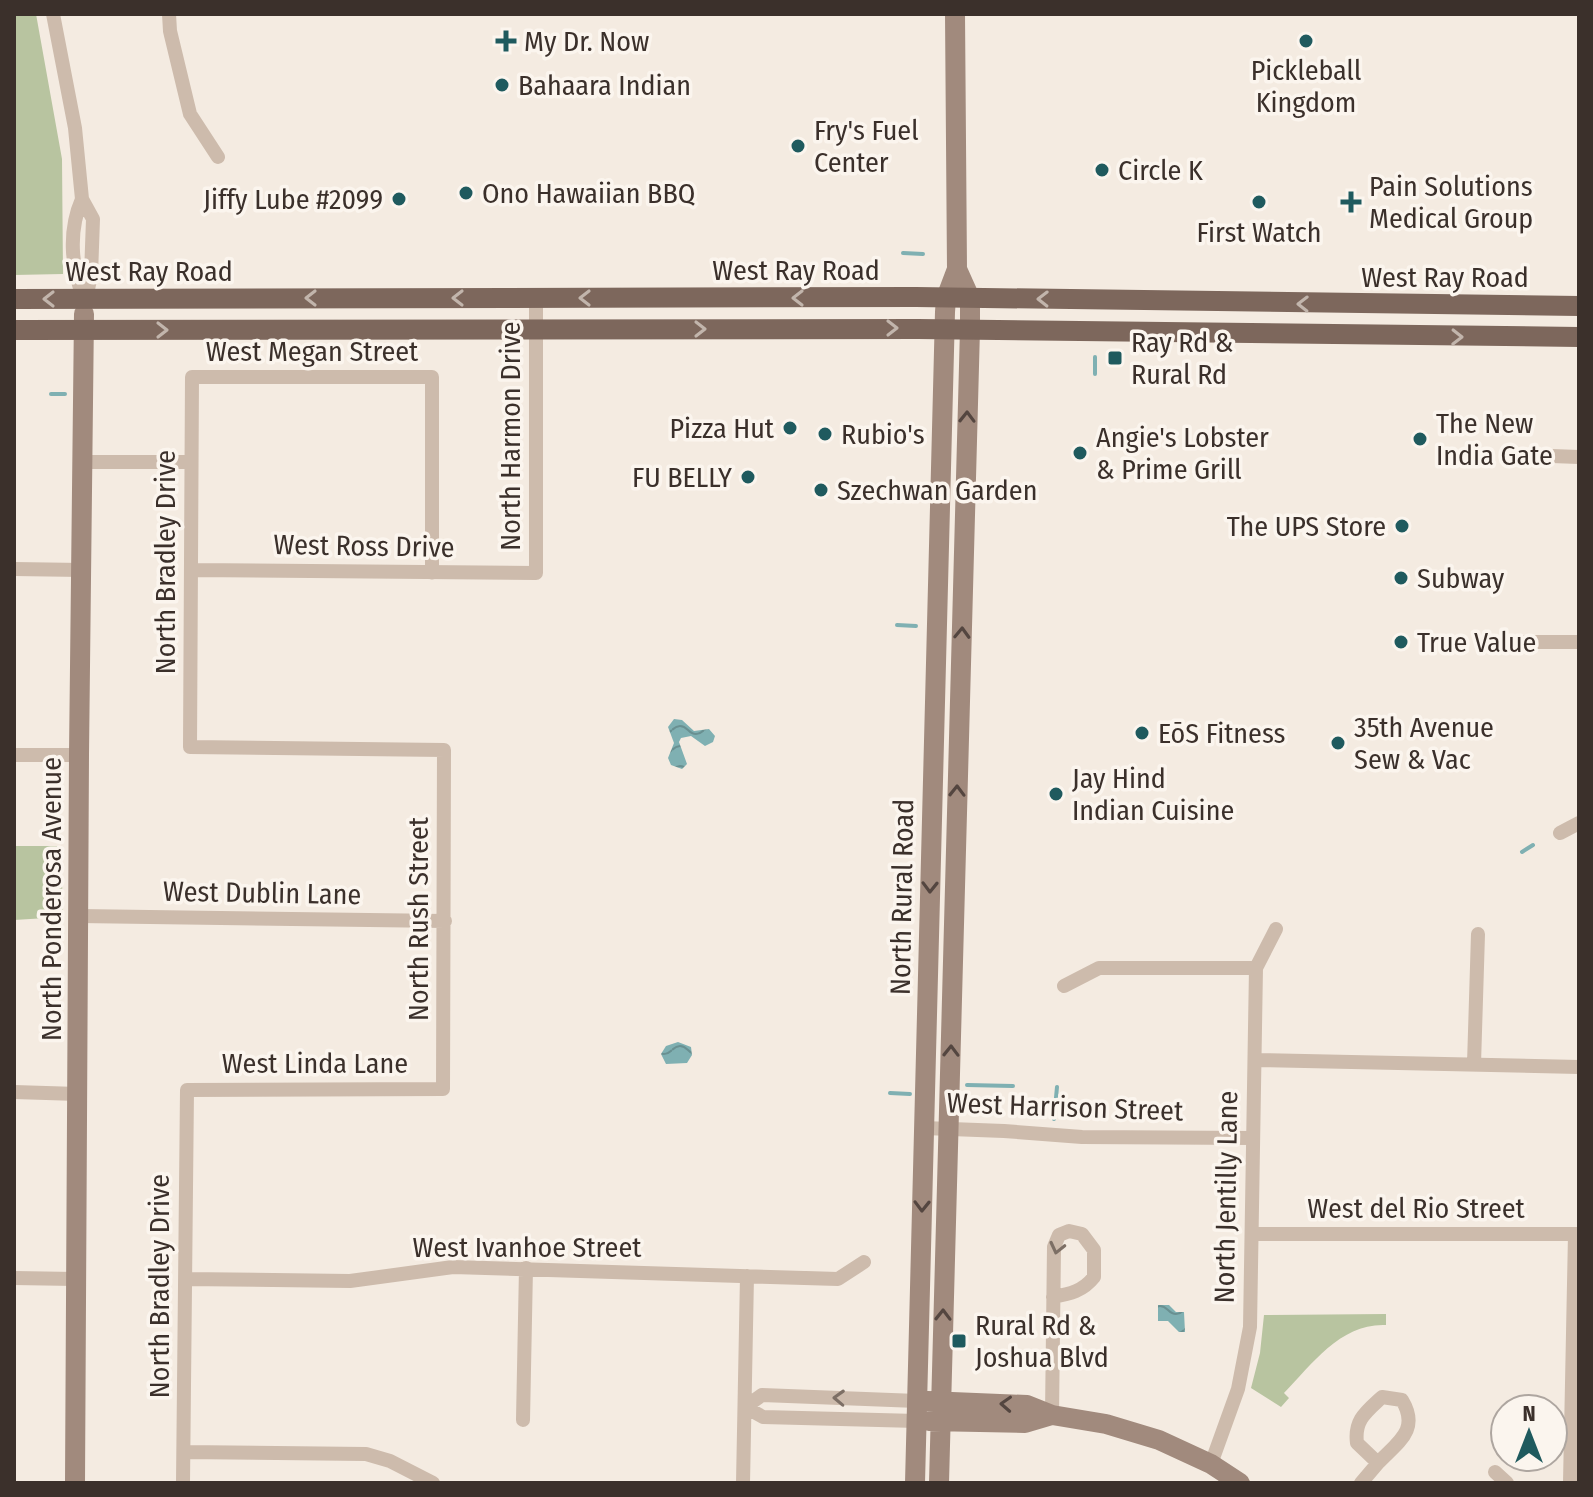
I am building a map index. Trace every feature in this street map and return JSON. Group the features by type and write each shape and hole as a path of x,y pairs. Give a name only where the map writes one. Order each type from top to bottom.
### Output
{"main road":[{"path":"955,14 957,269 970,313"},
{"name":"North Rural Road","path":"915,1483 946,313 957,269"},
{"name":"West Ray Road","path":"14,299 84,314 538,329 970,313 1379,336 1579,337"},
{"name":"West Ray Road","path":"14,330 84,314 536,299 946,313 1381,305 1579,306"},
{"path":"1379,336 1381,305"},
{"name":"North Rural Road","path":"939,1483 970,313"},
{"name":"North Ponderosa Avenue","path":"75,1483 84,314"},
{"path":"917,1411 1027,1405 1052,1415 1136,1432 1211,1464 1240,1483"}],"street":[{"path":"53,14 75,128 82,199 74,219 75,276 84,314"},
{"path":"169,14 170,31 190,114 218,157"},
{"name":"North Harmon Drive","path":"536,299 536,573"},
{"name":"West Megan Street","path":"192,377 432,377 432,573"},
{"name":"North Bradley Drive","path":"192,377 190,747 444,750"},
{"path":"1522,455 1579,457"},
{"path":"83,462 191,462"},
{"path":"14,569 82,570"},
{"name":"West Ross Drive","path":"191,570 536,573"},
{"path":"1519,642 1579,642"},
{"name":"North Rush Street","path":"443,1089 444,750"},
{"path":"14,755 79,755"},
{"path":"1560,833 1579,823"},
{"name":"West Dublin Lane","path":"79,916 445,921"},
{"name":"North Jentilly Lane","path":"1211,1464 1238,1389 1250,1327 1256,968 1276,929"},
{"path":"1474,1064 1478,934"},
{"path":"1064,986 1099,968 1256,968"},
{"path":"1255,1060 1579,1067"},
{"name":"West Linda Lane","path":"187,1090 443,1089"},
{"name":"North Bradley Drive","path":"183,1483 187,1090"},
{"path":"14,1092 78,1094"},
{"name":"West Harrison Street","path":"924,1128 1082,1137 1252,1138"},
{"path":"1052,1415 1053,1297 1054,1247 1059,1235 1069,1231 1082,1234 1094,1250 1094,1277 1086,1287 1053,1297"},
{"name":"West del Rio Street","path":"1253,1234 1577,1234"},
{"path":"1570,1483 1577,1234"},
{"name":"West Ivanhoe Street","path":"185,1279 324,1282 444,1268 838,1279 864,1262"},
{"path":"523,1420 526,1268"},
{"path":"743,1483 747,1276"},
{"path":"14,1278 75,1279"},
{"path":"745,1407 762,1395 917,1411"},
{"path":"1361,1483 1408,1430 1410,1414 1402,1400 1382,1397 1362,1417 1355,1430 1357,1443 1378,1463"},
{"path":"745,1407 763,1417 917,1411"},
{"path":"184,1452 366,1454 390,1461 433,1483"}],"green space":[{"path":"14,14 36,14 62,159 63,274 14,275"},
{"path":"14,846 61,846 63,917 14,920"},
{"path":"1386,1314 1386,1325 1355,1331 1329,1347 1284,1393 1289,1398 1281,1407 1251,1388 1260,1353 1264,1315"}],"water":[{"path":"674,719 682,720 694,731 709,729 715,736 713,742 705,746 691,736 681,738 679,742 687,764 682,769 671,765 668,758 674,743 668,727"},
{"path":"678,1042 691,1047 692,1055 687,1063 666,1064 661,1054 666,1046"},
{"path":"1158,1305 1169,1305 1176,1312 1184,1312 1185,1332 1179,1332 1168,1321 1158,1321"}],"waterway":[{"path":"903,253 923,254"},
{"path":"1095,357 1095,374"},
{"path":"51,394 65,394"},
{"path":"897,625 916,626"},
{"path":"1522,852 1533,845"},
{"path":"967,1085 1013,1086"},
{"path":"1054,1119 1057,1087"},
{"path":"890,1093 910,1094"}],"place":[{"name":"My Dr. Now","path":"506,41"},
{"name":"Pickleball Kingdom","path":"1306,41"},
{"name":"Bahaara Indian","path":"502,85"},
{"name":"Fry's Fuel Center","path":"798,146"},
{"name":"Circle K","path":"1102,170"},
{"name":"Ono Hawaiian BBQ","path":"466,193"},
{"name":"Jiffy Lube #2099","path":"399,199"},
{"name":"First Watch","path":"1259,202"},
{"name":"Pain Solutions Medical Group","path":"1351,202"},
{"name":"Ray Rd & Rural Rd","path":"1115,358"},
{"name":"Pizza Hut","path":"790,428"},
{"name":"Rubio's","path":"825,434"},
{"name":"The New India Gate","path":"1420,439"},
{"name":"Angie's Lobster & Prime Grill","path":"1080,453"},
{"name":"FU BELLY","path":"748,477"},
{"name":"Szechwan Garden","path":"821,490"},
{"name":"The UPS Store","path":"1402,526"},
{"name":"Subway","path":"1401,578"},
{"name":"True Value","path":"1401,642"},
{"name":"EōS Fitness","path":"1142,733"},
{"name":"35th Avenue Sew & Vac","path":"1338,743"},
{"name":"Jay Hind Indian Cuisine","path":"1056,794"},
{"name":"Rural Rd & Joshua Blvd","path":"959,1341"}]}
